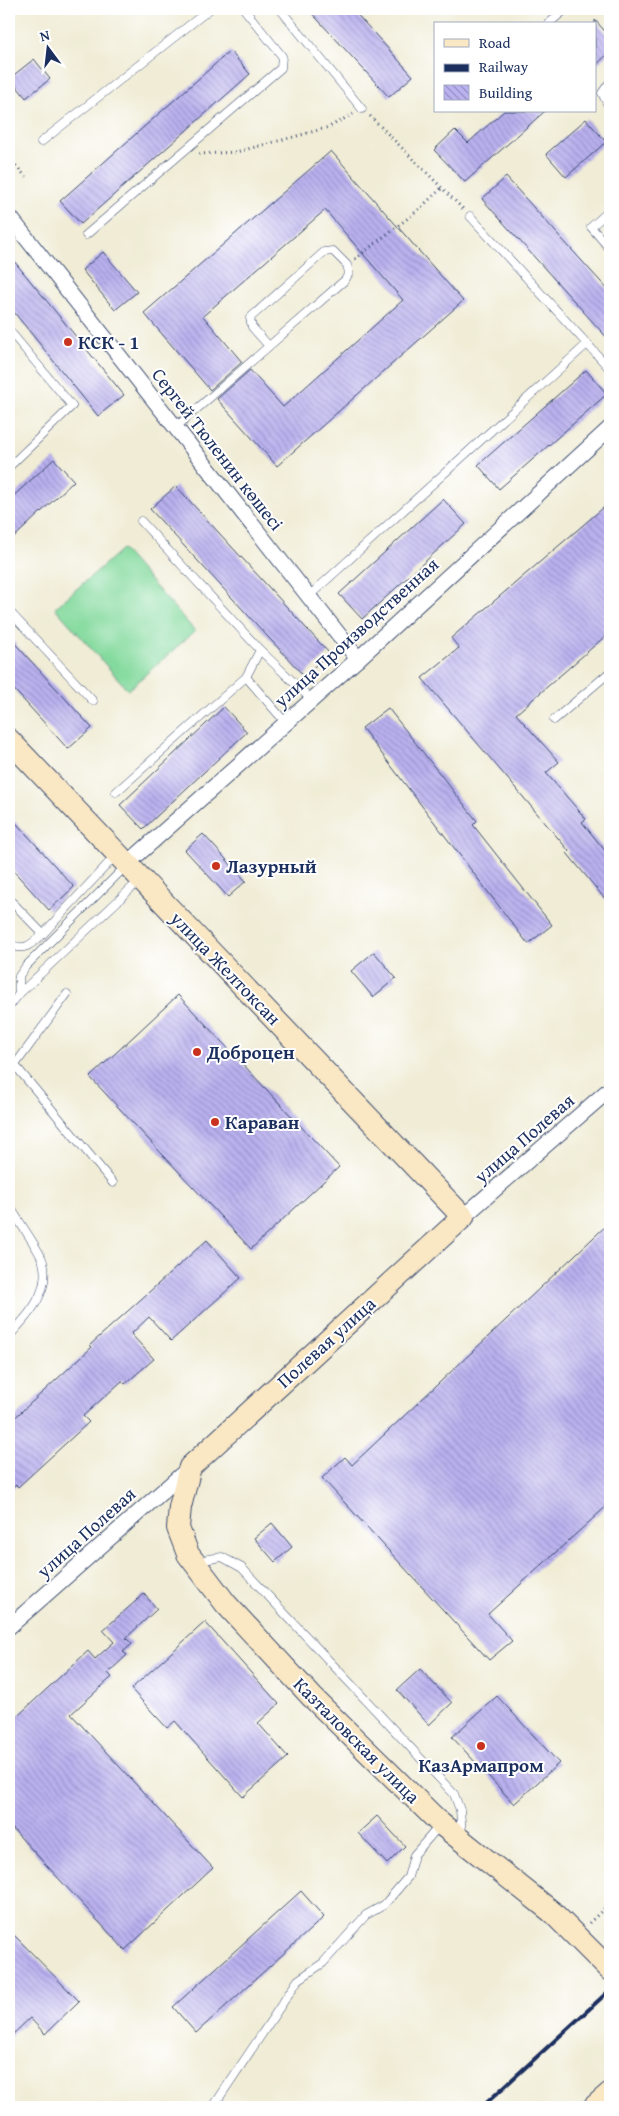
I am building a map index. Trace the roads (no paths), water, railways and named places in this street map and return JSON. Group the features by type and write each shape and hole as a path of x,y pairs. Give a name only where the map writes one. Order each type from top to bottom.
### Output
{"street":[{"name":"Сергей Тюленин көшесі","path":"11,224 176,427 358,659"},
{"name":"улица Производственная","path":"129,866 610,428"},
{"name":"улица Желтоксан","path":"9,740 463,1217"},
{"name":"улица Полевая","path":"463,1217 610,1089"},
{"name":"Полевая улица","path":"190,1467 463,1217"},
{"name":"улица Полевая","path":"9,1627 190,1467"},
{"name":"Казталовская улица","path":"190,1467 180,1506 178,1528 188,1554 226,1604 312,1697 441,1824 552,1912 610,1970"},
{"path":"594,2107 610,2093"}],"lane":[{"path":"41,142 210,9"},
{"path":"86,235 281,68 282,56 244,9"},
{"path":"280,9 362,109"},
{"path":"550,22 566,9"},
{"path":"610,82 602,93 610,108"},
{"path":"610,210 591,227 610,249"},
{"path":"470,216 610,369"},
{"path":"176,427 345,280 349,273 347,266 333,252 324,252 250,318 252,327 268,345"},
{"path":"9,330 72,406 9,467"},
{"path":"309,596 587,344"},
{"path":"140,521 260,650 312,700"},
{"path":"9,612 93,701"},
{"path":"116,792 246,677 260,650"},
{"path":"554,720 610,672"},
{"path":"246,677 286,723"},
{"path":"9,943 21,948 26,947 129,866"},
{"path":"9,1007 129,866"},
{"path":"19,994 19,976 26,966 129,866"},
{"path":"9,899 43,934"},
{"path":"15,1065 67,994"},
{"path":"9,1058 114,1183"},
{"path":"9,1205 43,1261 45,1285 29,1315 9,1336"},
{"path":"193,1561 222,1557 242,1568 454,1794 460,1810 462,1841"},
{"path":"213,2107 298,1980 323,1963 366,1916 384,1905 408,1877 414,1855 441,1824"}],"railway":[{"path":"482,2107 610,1990"}],"place":[{"name":"КСК - 1","path":"68,342"},
{"name":"Лазурный","path":"216,866"},
{"name":"Доброцен","path":"197,1052"},
{"name":"Караван","path":"215,1122"},
{"name":"КазАрмапром","path":"481,1746"}]}
